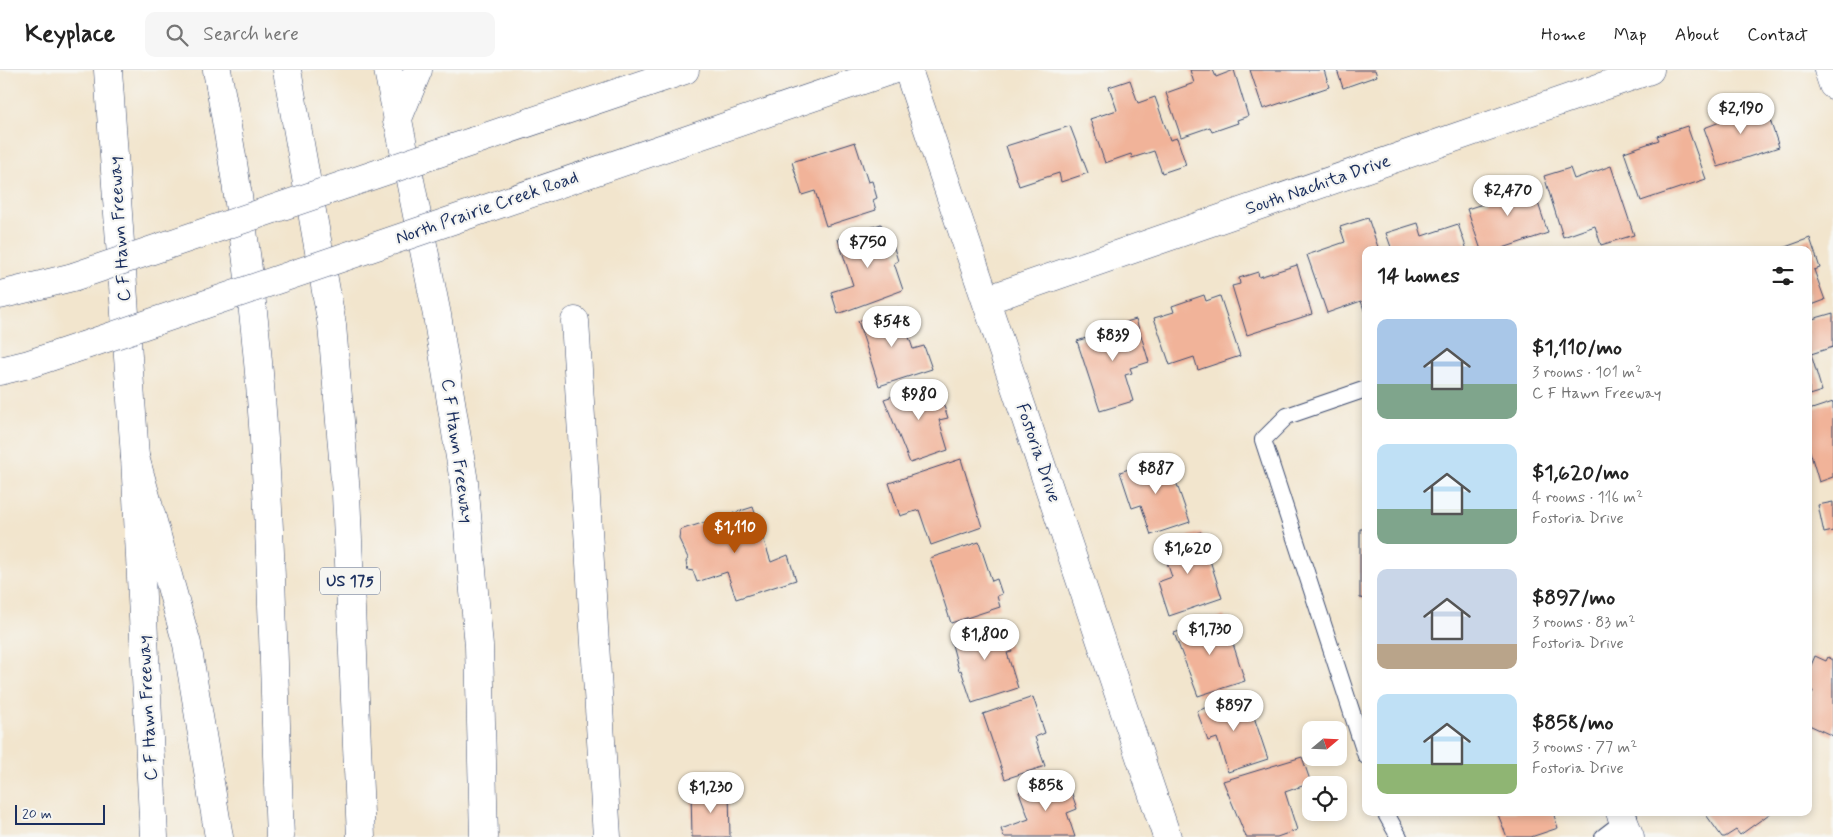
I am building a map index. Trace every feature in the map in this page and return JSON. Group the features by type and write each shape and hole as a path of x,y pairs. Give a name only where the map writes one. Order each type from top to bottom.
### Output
{"main road":[{"name":"C F Hawn Freeway","path":"108,70 135,457 154,837"},
{"path":"217,70 227,122 255,331 267,508 280,837"},
{"name":"US 175","path":"287,70 332,325 346,494 361,837"},
{"name":"C F Hawn Freeway","path":"388,70 437,315 464,482 479,646 484,837"},
{"path":"397,120 418,70"},
{"path":"0,295 73,277 685,70"},
{"name":"North Prairie Creek Road","path":"0,371 29,364 83,346 892,70"},
{"name":"Fostoria Drive","path":"908,70 1167,837"},
{"name":"South Nachita Drive","path":"986,300 1650,70"},
{"path":"1828,70 1833,84"},
{"path":"575,321 607,837"},
{"path":"135,457 187,644 219,837"}],"lane":[{"path":"1362,390 1287,416 1264,440 1362,744"},
{"path":"1387,816 1399,837"}],"building":[{"path":"1190,70 1213,70 1216,77 1234,70 1248,116 1237,120 1238,123 1212,132 1210,127 1181,137 1166,93 1194,83"},
{"path":"1250,70 1324,70 1329,87 1263,109"},
{"path":"1337,70 1375,70 1377,76 1343,88"},
{"path":"1130,80 1138,103 1155,97 1170,140 1177,138 1186,165 1162,173 1154,151 1132,158 1131,154 1105,163 1090,119 1117,110 1109,87"},
{"path":"1765,105 1779,147 1718,167 1704,128 1720,122 1718,116 1748,106 1750,110"},
{"path":"1070,126 1088,173 1061,182 1059,173 1019,186 1006,146"},
{"path":"1687,126 1706,179 1641,201 1624,152 1659,140 1657,136"},
{"path":"855,142 868,182 872,181 877,198 873,200 876,210 826,226 815,191 802,195 792,162"},
{"path":"1611,166 1634,235 1601,245 1595,226 1563,237 1544,176 1570,168 1574,179"},
{"path":"1530,179 1548,233 1509,246 1480,246 1467,209 1489,202 1486,194"},
{"path":"1368,218 1378,246 1362,246 1362,304 1361,301 1327,313 1307,255 1345,242 1340,227"},
{"path":"1418,223 1422,236 1458,224 1466,246 1391,246 1386,233"},
{"path":"881,224 886,239 891,238 898,261 894,263 903,290 838,314 831,292 853,285 838,239"},
{"path":"1810,238 1820,268 1814,270 1825,300 1812,305 1812,246 1788,246"},
{"path":"1297,265 1312,314 1247,335 1232,286 1240,284 1239,278 1258,272 1259,277"},
{"path":"1204,295 1206,301 1220,296 1240,356 1198,370 1194,357 1170,365 1154,318 1174,312 1172,306"},
{"path":"899,307 913,349 924,346 932,369 879,386 858,321"},
{"path":"1833,313 1833,347 1812,354 1812,319"},
{"path":"1136,319 1149,362 1130,368 1132,373 1125,375 1133,401 1100,411 1077,341 1114,329 1113,326"},
{"path":"1812,357 1822,391 1812,394"},
{"path":"936,382 948,418 939,420 948,450 910,463 884,399"},
{"path":"1833,402 1833,477 1819,482 1812,458 1812,409"},
{"path":"1167,456 1190,522 1151,535 1141,505 1132,508 1120,472"},
{"path":"961,459 982,527 931,545 919,510 900,516 889,483"},
{"path":"1833,502 1833,531 1824,533 1818,505"},
{"path":"753,507 771,562 788,555 796,580 736,599 727,572 697,582 693,571 688,570 686,562 688,558 679,539 680,530"},
{"path":"1360,529 1362,529 1362,598 1360,598"},
{"path":"1201,532 1222,598 1169,616 1158,582 1172,577 1161,545"},
{"path":"979,542 992,581 997,579 1002,594 997,596 1000,607 951,623 930,558"},
{"path":"1224,616 1245,681 1198,696 1174,633"},
{"path":"1002,620 1012,652 1007,653 1018,688 972,703 961,670 959,671 950,637"},
{"path":"1815,656 1826,661 1828,657 1833,660 1833,736 1812,726 1812,663"},
{"path":"1246,693 1268,759 1228,772 1217,738 1208,741 1197,711"},
{"path":"1033,697 1045,733 1035,737 1045,766 1005,779 983,714"},
{"path":"1302,757 1302,766 1305,766 1309,776 1302,776 1302,786 1285,792 1297,830 1277,837 1246,837 1223,781"},
{"path":"1066,776 1077,809 1067,813 1075,837 1004,837 1001,829 1029,819 1019,792"},
{"path":"729,790 730,837 692,837 691,791"},
{"path":"1499,816 1554,816 1558,828 1531,837 1507,837"},
{"path":"1707,816 1766,816 1740,835 1736,830 1722,837"}]}
